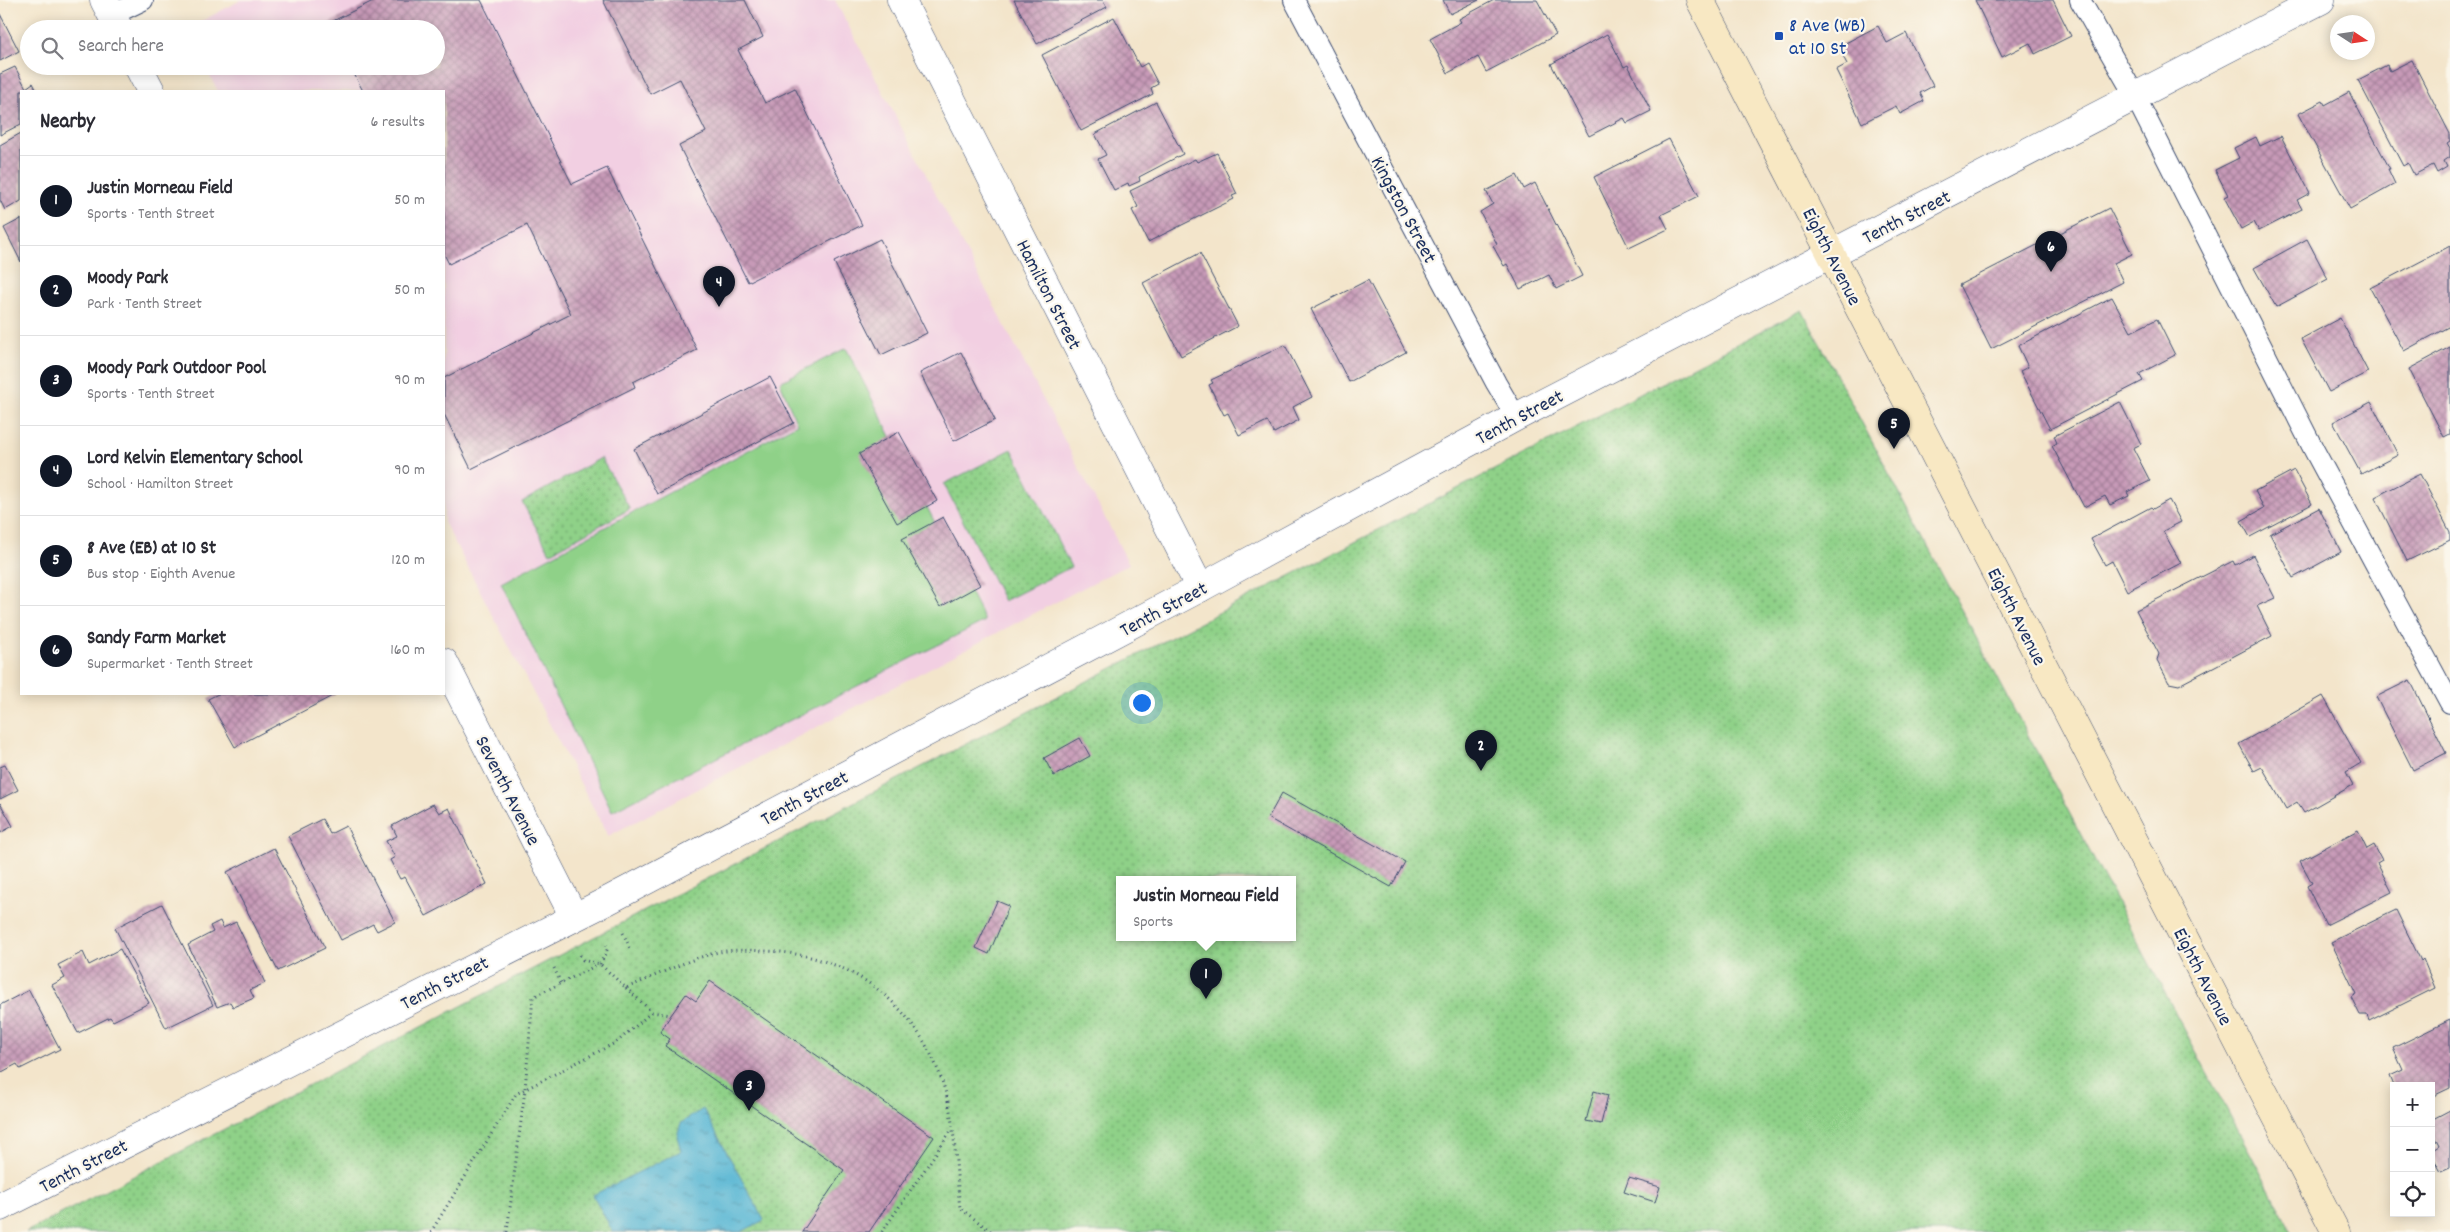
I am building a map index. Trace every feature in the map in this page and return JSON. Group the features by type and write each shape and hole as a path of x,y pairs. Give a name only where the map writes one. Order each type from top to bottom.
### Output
{"street":[{"name":"Hamilton Street","path":"901,0 1200,588"},
{"name":"Eighth Avenue","path":"1700,0 2336,1232"},
{"name":"Tenth Street","path":"0,1207 574,917 1200,588 1516,417 2321,0"},
{"path":"143,75 150,90"},
{"name":"Seventh Avenue","path":"445,664 574,917"}],"lane":[{"path":"112,14 144,0"},
{"name":"Kingston Street","path":"1294,0 1496,383 1516,417"},
{"path":"2080,0 2134,96 2314,450 2450,703"}],"path":[{"path":"626,988 711,954 738,950 801,954 830,961 858,975 881,992 902,1012 920,1036 935,1067 949,1106 960,1208 992,1232"},
{"path":"508,1232 526,1089 533,997 600,964 652,1012 671,1015"},
{"path":"431,1232 516,1094 617,1042 652,1012"},
{"path":"882,1232 952,1130"}],"shaded area":[{"path":"241,0 835,0 1129,564 608,836 445,524 445,90 217,90 210,75 445,75 445,20 204,20"}],"green space":[{"path":"1802,310 2292,1232 26,1232"},
{"path":"846,348 985,621 612,811 501,583 797,424 780,382"},
{"path":"1012,449 1071,567 1004,601 944,484"},
{"path":"601,458 630,509 550,553 522,502"}],"water":[{"path":"703,1109 764,1220 741,1232 613,1232 593,1195 681,1151 677,1136 681,1123"}],"building":[{"path":"375,0 481,0 572,184 607,168 697,350 633,382 635,387 471,469 445,416 445,377 571,314 527,225 449,264 445,256 445,90 362,90 355,75 445,75 445,20 335,20"},
{"path":"603,0 745,0 763,37 738,50 765,103 795,88 862,225 748,282 679,146 706,132 680,79 650,94"},
{"path":"1014,0 1103,0 1107,7 1037,44"},
{"path":"1443,0 1479,0 1450,14"},
{"path":"1494,0 1537,0 1556,35 1486,72 1478,57 1448,73 1430,39 1461,22 1459,19"},
{"path":"1975,0 2053,0 2071,36 2035,54 2030,43 2002,57"},
{"path":"0,14 19,51 0,61"},
{"path":"1114,17 1140,67 1147,63 1158,84 1151,88 1153,94 1081,131 1042,55"},
{"path":"1878,26 1887,43 1906,33 1933,86 1920,93 1924,101 1900,114 1896,106 1862,123 1836,70 1847,64 1838,47"},
{"path":"1607,34 1624,67 1628,65 1651,111 1627,123 1624,118 1589,136 1551,64"},
{"path":"2412,60 2450,134 2450,141 2447,143 2450,148 2450,157 2444,161 2447,167 2437,173 2433,165 2414,175 2408,163 2403,166 2358,80 2387,65 2390,71"},
{"path":"15,67 26,88 33,83 36,90 20,90 20,125 0,135 0,74"},
{"path":"2349,92 2390,169 2388,169 2395,184 2350,209 2298,114 2323,101 2325,105"},
{"path":"1156,102 1183,154 1139,177 1140,181 1129,186 1128,183 1114,190 1098,159 1106,155 1095,134"},
{"path":"20,134 20,202 5,210 0,200 0,145"},
{"path":"2281,136 2310,193 2297,200 2302,209 2259,231 2254,222 2241,229 2224,197 2228,195 2215,170 2239,158 2234,148 2256,137 2260,146"},
{"path":"1669,139 1699,196 1661,215 1668,229 1629,248 1594,177"},
{"path":"1217,153 1237,194 1232,196 1234,199 1148,242 1132,210 1138,207 1130,191 1195,159 1197,162"},
{"path":"1517,175 1524,189 1535,183 1582,276 1556,289 1549,275 1520,289 1507,264 1504,266 1493,246 1497,244 1480,212 1493,204 1486,191"},
{"path":"2109,208 2132,254 2114,263 2123,282 1991,349 1959,285"},
{"path":"20,220 20,260 4,228"},
{"path":"880,239 927,333 881,355 834,262"},
{"path":"2307,239 2328,279 2276,307 2254,268"},
{"path":"2450,246 2450,326 2404,351 2370,288"},
{"path":"1200,253 1238,326 1181,356 1143,283"},
{"path":"1368,280 1406,352 1349,382 1311,309"},
{"path":"2112,297 2131,332 2157,319 2175,355 2139,374 2143,381 2050,429 2020,371 2028,367 2018,346"},
{"path":"2340,318 2368,372 2329,392 2301,339"},
{"path":"1285,345 1312,397 1293,407 1299,420 1274,433 1267,421 1239,435 1228,413 1224,415 1209,385 1213,383 1211,380"},
{"path":"2450,347 2450,434 2444,437 2409,369"},
{"path":"961,352 995,420 954,441 920,373"},
{"path":"770,377 794,423 657,494 634,449"},
{"path":"2120,402 2141,444 2133,448 2150,481 2127,492 2129,496 2110,505 2105,496 2084,507 2052,446 2057,443 2054,436"},
{"path":"2371,402 2398,455 2361,474 2333,422"},
{"path":"899,432 937,501 897,523 859,454"},
{"path":"2294,470 2312,504 2250,537 2241,521 2264,508 2255,491"},
{"path":"2420,474 2450,532 2450,540 2407,561 2375,497"},
{"path":"2169,500 2181,522 2163,531 2181,563 2127,591 2112,561 2105,565 2091,539 2151,507 2153,509"},
{"path":"2319,508 2341,552 2293,578 2270,534"},
{"path":"943,517 980,585 940,607 902,539"},
{"path":"2253,555 2275,598 2257,606 2272,636 2179,685 2169,683 2157,660 2159,654 2136,610 2233,561 2235,565"},
{"path":"2410,680 2446,753 2413,770 2376,697"},
{"path":"216,695 334,695 235,747 208,699"},
{"path":"2323,696 2361,763 2346,772 2353,785 2304,813 2297,802 2286,809 2262,767 2254,771 2239,744"},
{"path":"1080,738 1090,756 1054,776 1044,758"},
{"path":"5,765 18,790 0,799 0,767"},
{"path":"1282,793 1405,862 1391,887 1268,818"},
{"path":"0,803 13,826 0,833"},
{"path":"433,804 439,813 449,808 487,884 426,916 405,877 400,879 390,860 395,857 386,841 397,836 392,826"},
{"path":"322,819 330,834 346,826 395,922 377,931 373,924 341,940 288,836"},
{"path":"2358,830 2367,849 2374,845 2382,860 2377,863 2392,892 2326,925 2307,886 2312,883 2300,861"},
{"path":"274,848 325,948 278,971 227,872"},
{"path":"997,901 1009,906 989,954 976,948"},
{"path":"162,904 213,1005 166,1028 115,928"},
{"path":"2396,910 2421,961 2423,959 2435,988 2369,1021 2367,1015 2360,1015 2351,997 2356,994 2331,942"},
{"path":"220,921 223,928 236,922 265,983 250,990 254,998 233,1007 230,1002 217,1007 188,945 213,932 210,926"},
{"path":"120,949 149,1003 113,1021 110,1017 78,1033 52,985 65,978 58,965 83,952 89,965"},
{"path":"710,981 934,1137 869,1232 802,1232 844,1170 665,1046 670,1039 660,1032 671,1015 686,994 696,1001"},
{"path":"29,990 60,1049 20,1069 17,1064 0,1073 0,1005"},
{"path":"2450,1020 2450,1088 2435,1095 2435,1082 2392,1082 2390,1076 2403,1070 2393,1048"},
{"path":"1594,1091 1608,1095 1601,1124 1586,1121"},
{"path":"2450,1110 2450,1168 2441,1172 2435,1161 2435,1148 2439,1146 2435,1138 2435,1118"},
{"path":"1629,1178 1660,1187 1655,1202 1624,1192"}],"place":[{"name":"8 Ave (WB) at 10 St","path":"1779,36"},
{"name":"Sandy Farm Market","path":"2051,272"},
{"name":"Lord Kelvin Elementary School","path":"719,307"},
{"name":"8 Ave (EB) at 10 St","path":"1894,449"},
{"name":"Moody Park","path":"1481,771"},
{"name":"Justin Morneau Field","path":"1206,999"},
{"name":"Moody Park Outdoor Pool","path":"749,1111"}]}
